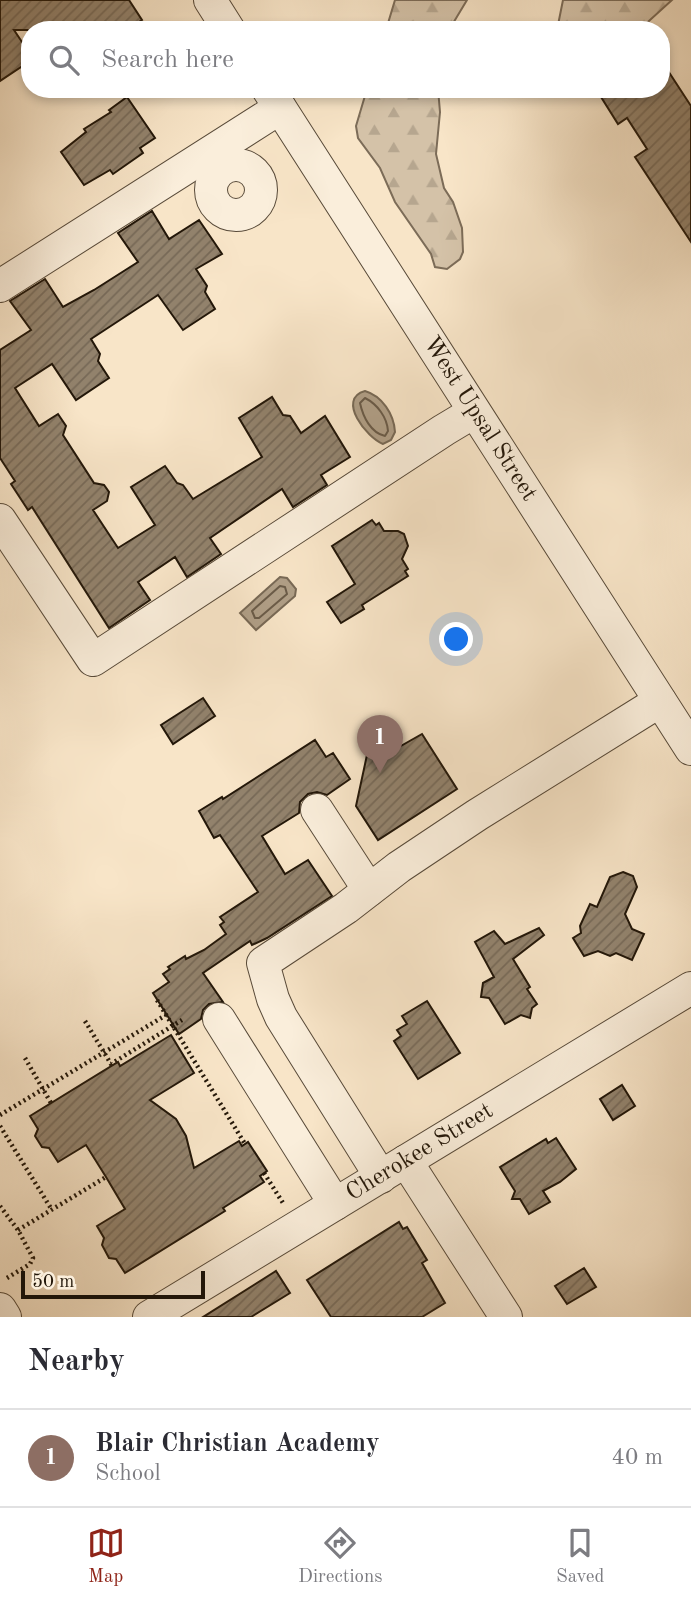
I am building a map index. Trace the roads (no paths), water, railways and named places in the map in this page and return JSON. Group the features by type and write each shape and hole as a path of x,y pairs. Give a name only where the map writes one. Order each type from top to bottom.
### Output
{"street":[{"path":"210,0 223,21"},
{"path":"0,286 218,160 274,99"},
{"name":"West Upsal Street","path":"274,99 691,750"},
{"path":"0,520 93,660 474,412"},
{"path":"506,1317 281,1017 263,962 346,908 399,867 477,815 660,701"},
{"path":"317,810 369,890"},
{"name":"Cherokee Street","path":"149,1317 691,988"},
{"path":"219,1019 335,1204"},
{"path":"0,1309 5,1317"}],"water":[{"path":"365,391 382,401 392,419 395,432 391,440 383,444 363,427 354,410 353,402 357,395"},
{"path":"280,577 287,578 296,589 295,596 256,630 240,613"}],"place":[{"name":"Blair Christian Academy","path":"380,773"}]}
